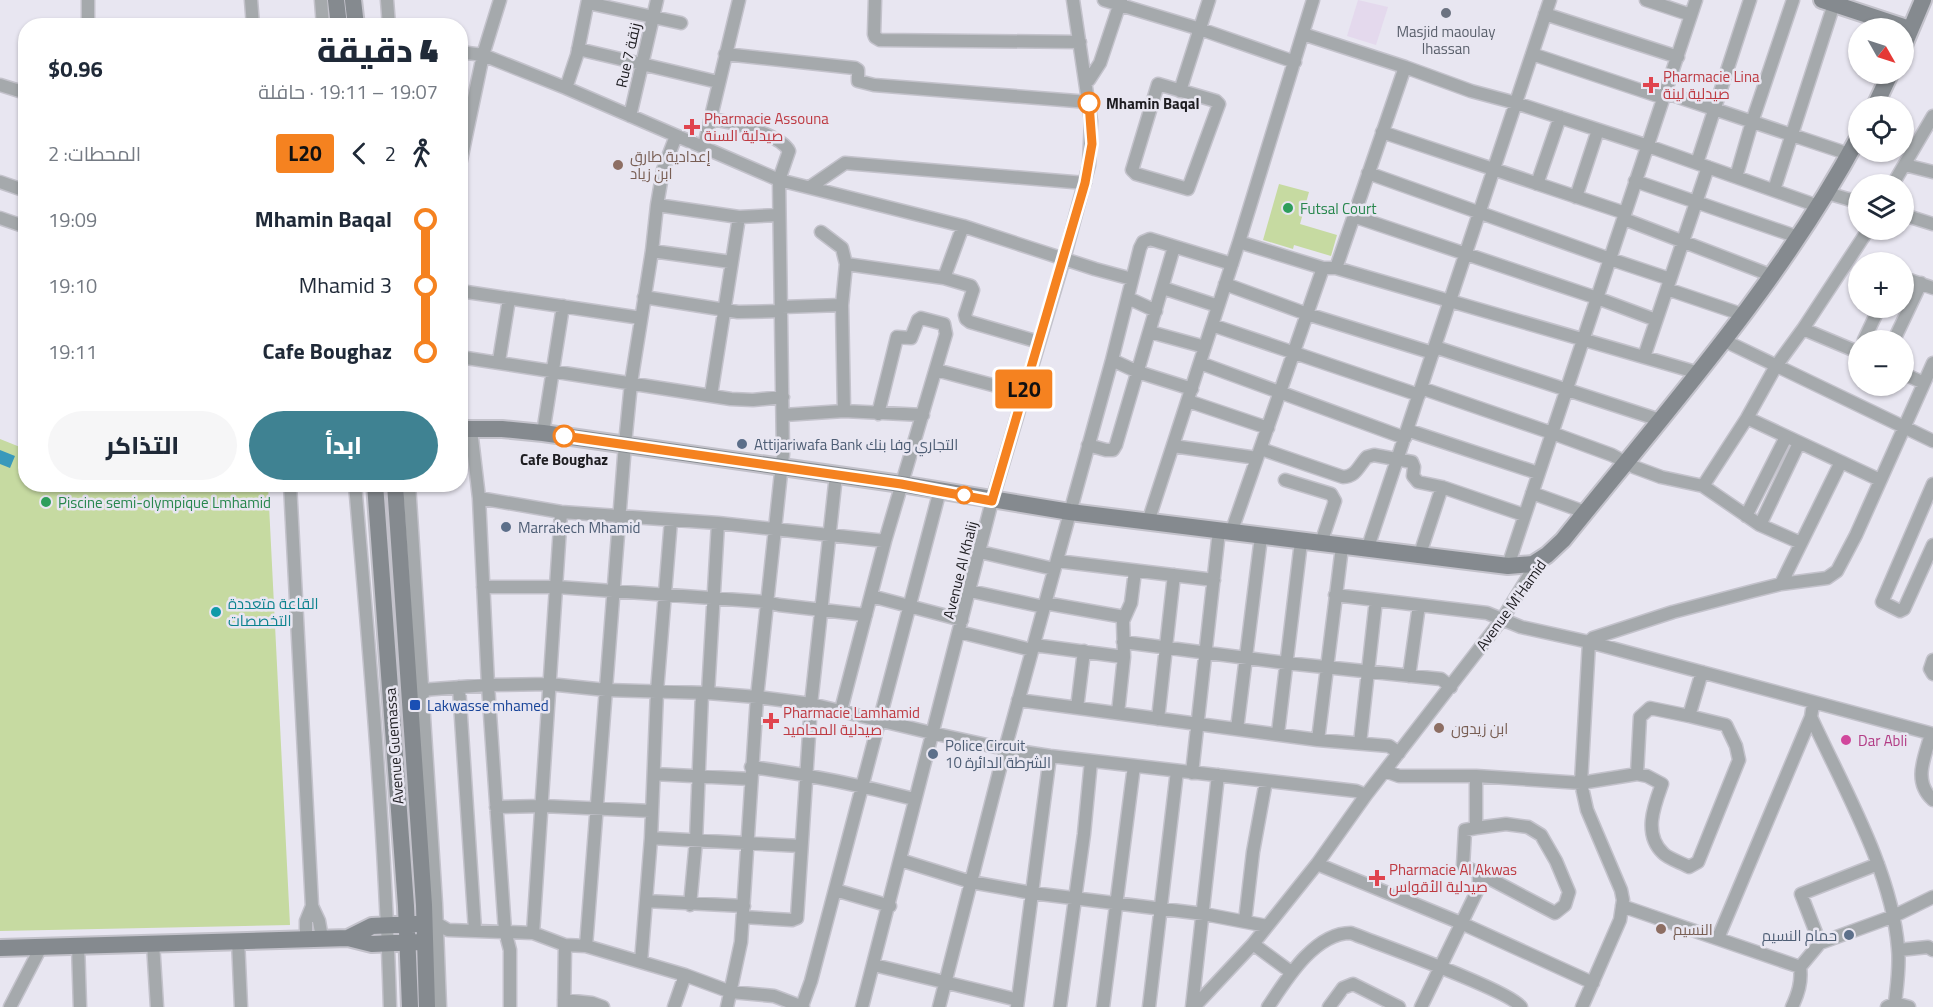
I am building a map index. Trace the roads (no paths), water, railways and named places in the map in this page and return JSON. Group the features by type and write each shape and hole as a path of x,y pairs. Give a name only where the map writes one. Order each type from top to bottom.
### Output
{"street":[{"path":"87,18 88,0"},
{"path":"251,0 252,18"},
{"path":"321,0 323,18"},
{"path":"336,0 338,18"},
{"path":"353,0 355,18"},
{"path":"387,0 388,18"},
{"path":"468,127 483,55 500,0"},
{"name":"Rue 7 زنقة","path":"630,116 657,0"},
{"path":"704,146 739,0"},
{"path":"875,0 874,34 875,38 880,40 1080,42"},
{"name":"Avenue Al Khalij","path":"862,1007 890,906 914,800 992,501 1085,183 1092,144 1089,102 1073,0"},
{"path":"1104,0 1121,3 1295,62"},
{"path":"1180,91 1209,0"},
{"path":"1148,522 1239,242 1314,0"},
{"path":"1367,550 1550,0"},
{"path":"1646,0 1691,15"},
{"path":"1508,566 1696,0"},
{"path":"1644,357 1696,202 1714,109 1750,0"},
{"path":"1736,177 1793,0"},
{"path":"1914,21 1923,0"},
{"path":"566,88 578,49 588,1 681,23"},
{"path":"1774,190 1828,2 1864,18"},
{"path":"1086,81 1100,63 1121,3"},
{"path":"1545,14 1678,57"},
{"path":"1303,34 1471,91 1516,103 1648,146 1774,190 1848,201"},
{"path":"578,49 718,82"},
{"path":"468,53 483,55 566,88 779,180 963,226 1132,279"},
{"path":"725,54 855,68 858,70 858,81 874,85 1089,102"},
{"path":"1532,54 1714,109 1848,153"},
{"path":"1336,268 1405,67"},
{"path":"1160,84 1180,91 1216,101 1219,104 1188,189 1136,174 1132,170 1156,85 1160,84"},
{"path":"0,85 18,91"},
{"path":"1899,174 1933,116"},
{"path":"1537,184 1560,117"},
{"path":"711,120 724,120 780,141 789,151 779,180 784,415 781,468 757,698 741,942 727,1007"},
{"path":"1576,197 1598,130"},
{"path":"1382,132 1576,197 1683,243 1773,276"},
{"path":"586,946 625,444 657,205 663,170 675,136"},
{"name":"Avenue M'Hamid","path":"1193,1007 1253,944 1317,864 1366,795 1503,618 1538,561 1563,540 1624,462 1725,341 1773,276 1848,157"},
{"path":"810,187 845,163 1085,183"},
{"path":"1905,165 1933,172"},
{"path":"1368,173 1610,259 1744,315"},
{"path":"0,182 18,188"},
{"path":"1635,182 1798,237"},
{"path":"657,205 738,217 779,215"},
{"path":"1353,216 1656,320"},
{"path":"711,395 738,217"},
{"path":"0,218 18,224"},
{"path":"1914,218 1933,224"},
{"path":"944,278 963,226"},
{"path":"821,232 842,248 846,264 842,305 844,411"},
{"path":"939,1007 1018,700 1143,242 1150,239 1232,264"},
{"path":"1239,242 1323,268 1336,268 1699,373"},
{"path":"1088,445 1113,450 1116,445 1174,247"},
{"path":"652,251 731,262"},
{"path":"846,264 944,278 971,286 973,290 965,315 966,319 1039,342"},
{"path":"1192,772 1214,580 1225,532 1259,454 1323,268"},
{"path":"1703,486 1776,366 1848,269"},
{"path":"1914,281 1933,288"},
{"path":"1899,330 1921,283"},
{"path":"1225,284 1307,314 1567,389 1660,420"},
{"path":"1163,288 1218,306"},
{"path":"468,292 641,318"},
{"path":"644,297 738,312 842,305"},
{"path":"1128,298 1156,311"},
{"path":"499,362 509,299"},
{"path":"543,433 562,306"},
{"path":"841,710 885,541 936,370 946,327 940,322 921,318 911,338 899,336 897,338 878,414"},
{"path":"1212,325 1294,353 1552,433 1612,455 1661,477 1703,486 1760,525 1802,543"},
{"path":"1803,329 1848,348"},
{"path":"1150,332 1205,347"},
{"path":"1725,341 1933,441"},
{"path":"468,358 731,399 753,400 783,397"},
{"path":"1112,360 1138,372 1192,389"},
{"path":"1200,363 1406,434 1538,473"},
{"path":"1582,1007 1620,920 1623,900 1621,890 1587,810 1581,783 1589,642 1593,638 1673,612 1781,584 1827,578 1837,571 1856,535 1933,363"},
{"path":"936,370 1023,393"},
{"path":"1914,378 1924,383"},
{"path":"1188,402 1268,428"},
{"path":"784,415 844,411 923,415"},
{"path":"1747,417 1880,480"},
{"path":"468,425 625,444 940,490 992,501 1261,537 1508,566 1527,566 1538,561"},
{"path":"1746,516 1786,436"},
{"path":"1760,525 1799,443"},
{"path":"468,444 479,498 496,807 505,931 510,950 510,1007"},
{"path":"1173,446 1259,454 1343,477 1354,474 1368,457 1374,455 1398,459 1414,464 1414,480 1524,516"},
{"path":"1781,584 1841,462"},
{"path":"646,901 792,920 797,918 811,704 836,475"},
{"path":"1286,480 1331,494 1335,501 1321,543"},
{"path":"1933,484 1882,602 1900,611 1904,609 1933,545"},
{"path":"1419,556 1442,488"},
{"path":"348,938 372,926 422,923 448,930 533,933 565,945 586,946 685,975 731,992 774,996 802,1007 811,981 940,490"},
{"path":"290,492 312,906 319,921 314,938"},
{"path":"356,492 378,772 389,944 390,1007"},
{"name":"Avenue Guemassa","path":"376,492 422,923"},
{"name":"Avenue Guemassa","path":"396,492 415,690 422,923 427,1007"},
{"path":"409,492 415,690 488,684 549,684 606,690 705,693 757,698 841,710 1005,749 1356,791 1366,795"},
{"path":"1532,493 1585,512"},
{"path":"479,498 561,512 718,523 885,541"},
{"path":"533,933 561,512"},
{"path":"641,962 651,838 657,691 670,520"},
{"path":"690,905 718,523"},
{"path":"1237,729 1261,537"},
{"path":"1278,733 1301,542"},
{"path":"1318,740 1342,547"},
{"path":"980,552 1055,565 1214,580"},
{"path":"1118,713 1124,657 1124,617 1131,603 1135,571"},
{"path":"1158,719 1174,575"},
{"path":"483,587 557,587 714,597 866,615"},
{"path":"970,591 1124,617"},
{"path":"871,596 909,606 961,626 1033,647 1124,657"},
{"path":"1335,596 1488,614 1521,627 1589,642 1813,704 1932,734 1921,775 1922,785 1933,800"},
{"path":"1360,743 1376,600"},
{"path":"1409,676 1419,605"},
{"path":"1123,642 1286,663 1441,679 1451,687"},
{"path":"1077,708 1084,651"},
{"path":"1933,660 1930,669 1933,674"},
{"path":"1689,716 1702,672"},
{"path":"459,687 475,930"},
{"path":"1018,700 1318,740 1389,746 1399,753"},
{"path":"1718,938 1811,717 1813,704"},
{"path":"1385,771 1399,776 1476,776 1581,783 1637,774 1647,776 1662,784 1651,819 1656,844 1664,855 1689,867 1693,866 1698,862 1738,760 1737,746 1726,725 1650,708 1640,717 1637,774"},
{"path":"1811,717 1878,864 1894,916 1899,950 1891,1005 1909,1007"},
{"path":"874,965 1017,1004 1050,756"},
{"path":"1060,1007 1084,834 1091,761"},
{"path":"1103,1007 1134,766"},
{"path":"1149,1007 1177,771"},
{"path":"654,774 698,776 751,773 806,774 861,785 914,800"},
{"path":"1193,1007 1218,776"},
{"path":"1476,776 1476,828"},
{"path":"1245,921 1253,852 1266,781"},
{"path":"496,807 543,806 651,811"},
{"path":"1506,824 1528,827 1541,835 1556,861 1569,892 1565,905 1555,913 1479,873 1463,866 1465,830 1506,824"},
{"path":"651,838 801,846"},
{"path":"900,860 971,882 1032,893 1204,914 1267,926"},
{"path":"1317,864 1461,923 1593,983"},
{"path":"1820,943 1801,894 1878,864"},
{"path":"1421,1007 1442,968 1479,887 1479,873"},
{"path":"835,890 890,906"},
{"path":"1800,968 1820,943 1894,916 1933,897"},
{"path":"1622,906 1800,968"},
{"path":"0,948 314,938 348,938 372,944 389,944 423,941 448,930"},
{"path":"1268,1007 1292,972 1322,942 1335,935 1351,933 1442,968 1510,998 1521,1007"},
{"path":"238,940 241,1007"},
{"path":"423,941 440,1007"},
{"name":"Avenue Guemassa","path":"410,1007 423,941"},
{"path":"153,943 157,1007"},
{"path":"1253,944 1292,972"},
{"path":"78,945 80,1007"},
{"path":"565,945 564,1004 592,1003 603,1007"},
{"path":"10,1007 41,947"},
{"path":"1899,950 1928,947 1933,950"},
{"path":"1792,1007 1802,976 1800,968"},
{"path":"674,1007 685,975"},
{"path":"1329,1007 1343,988 1350,984 1357,984 1391,1005"}],"water":[{"path":"0,450 15,456 10,468 0,464"}],"place":[{"name":"Masjid maoulay lhassan","path":"1446,13"},
{"name":"Pharmacie Lina صيدلية لينة","path":"1651,85"},
{"name":"Mhamin Baqal","path":"1089,103"},
{"name":"Pharmacie Assouna صيدلية السنة","path":"692,127"},
{"name":"إعدادية طارق ابن زياد","path":"618,165"},
{"name":"Futsal Court","path":"1288,208"},
{"name":"Cafe Boughaz","path":"564,436"},
{"name":"Attijariwafa Bank التجاري وفا بنك","path":"742,444"},
{"name":"Piscine semi-olympique Lmhamid","path":"46,502"},
{"name":"Marrakech Mhamid","path":"506,527"},
{"name":"القاعة متعددة التخصصات","path":"216,612"},
{"name":"Lakwasse mhamed","path":"415,705"},
{"name":"Pharmacie Lamhamid صيدلية المحاميد","path":"771,721"},
{"name":"ابن زيدون","path":"1439,728"},
{"name":"Dar Abli","path":"1846,740"},
{"name":"Police Circuit 10 الشرطة الدائرة","path":"933,754"},
{"name":"Pharmacie Al Akwas صيدلية الأقواس","path":"1377,878"},
{"name":"النسيم","path":"1661,929"},
{"name":"حمام النسيم","path":"1849,935"}]}
